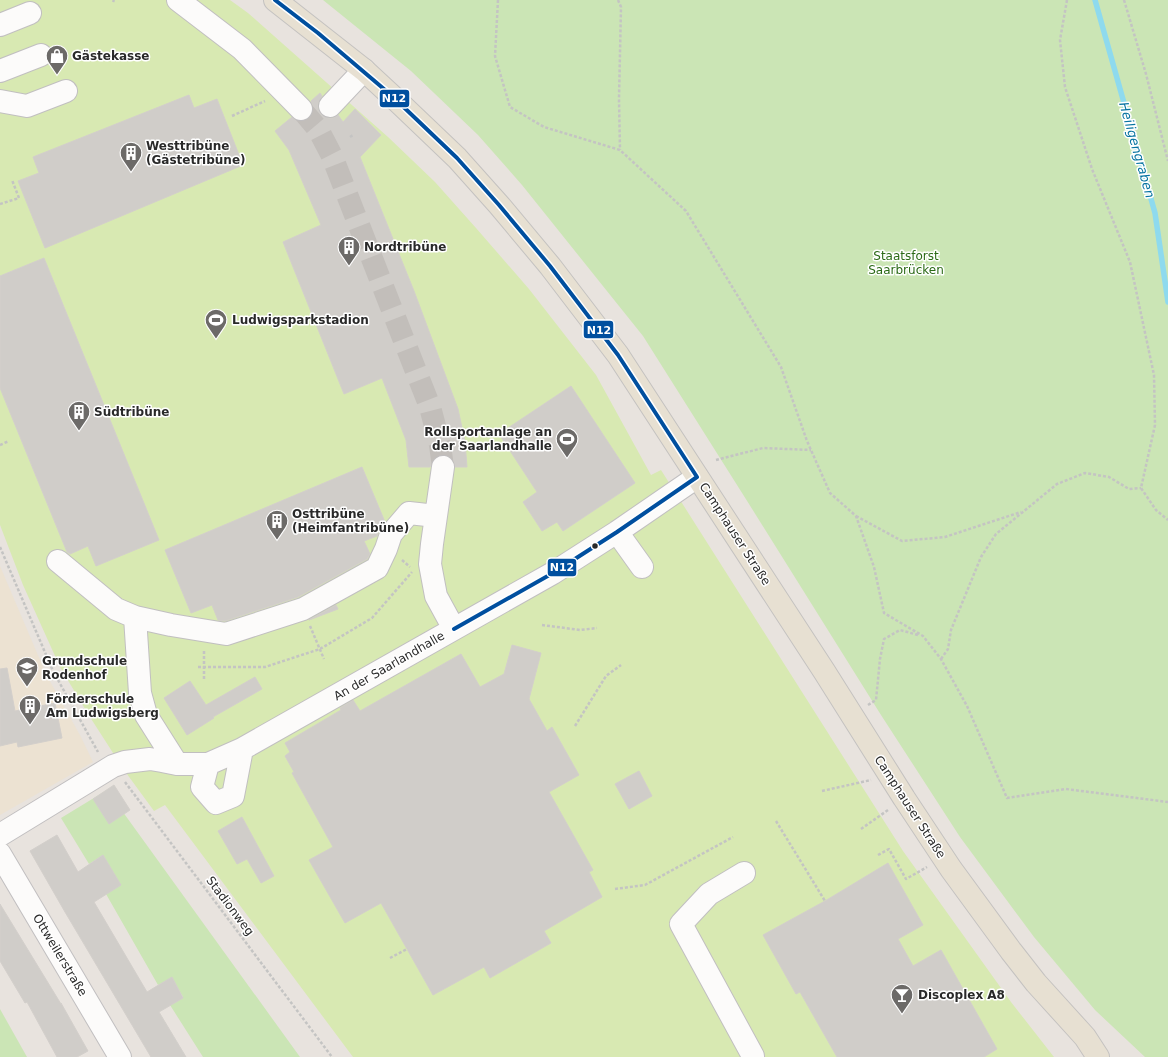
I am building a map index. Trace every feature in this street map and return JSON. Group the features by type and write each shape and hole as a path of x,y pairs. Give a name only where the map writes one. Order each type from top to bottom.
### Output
{"main road":[{"name":"Camphauser Straße","path":"276,0 364,70 457,158 499,204 550,266 618,355 950,869 1036,983 1085,1037 1098,1057"},
{"name":"Camphauser Straße","path":"1085,1037 1113,1057"}],"street":[{"path":"178,0 242,49 301,109"},
{"path":"0,26 30,14"},
{"path":"0,71 41,55"},
{"path":"330,106 364,70"},
{"path":"0,100 27,106 66,91"},
{"path":"443,467 430,564 436,596 454,629"},
{"name":"An der Saarlandhalle","path":"0,835 111,768 125,762 162,760 177,764 208,764 242,749 553,573 617,532 697,477"},
{"path":"58,561 116,609 135,617 226,634 303,609 377,568 391,534 409,513 436,516"},
{"path":"617,532 642,567"},
{"path":"135,617 140,693 146,715 177,764"},
{"path":"208,764 202,787 216,803 233,796 242,749"},
{"name":"Ottweilerstraße","path":"0,854 120,1057"},
{"path":"744,873 709,894 681,924 753,1056 752,1057"}],"path":[{"path":"498,0 495,56 510,107 544,127 620,150 686,211 781,367 807,441 830,493 856,516 902,541 945,537 1023,512"},
{"path":"618,0 621,7 619,99 620,150"},
{"path":"1067,0 1060,40 1065,87 1092,169 1130,262 1154,375 1155,425 1141,488 1156,510 1168,520"},
{"path":"1124,0 1146,74 1168,161"},
{"path":"232,116 265,101"},
{"path":"0,204 19,198 12,180"},
{"path":"0,445 9,441"},
{"path":"716,460 763,448 812,450"},
{"path":"941,659 948,649 951,630 981,557 996,534 1057,484 1085,473 1109,477 1129,489 1141,488"},
{"path":"856,516 874,567 884,612 923,636 941,659 967,706 1007,798 1066,789 1168,802"},
{"name":"Stadionweg","path":"0,547 53,671 111,768 332,1057"},
{"path":"198,667 265,667 320,648 372,618 415,568"},
{"path":"542,625 580,630 597,628"},
{"path":"852,716 876,700 880,658 884,639 900,630 923,636"},
{"path":"316,638 324,659"},
{"path":"204,659 204,679"},
{"path":"575,726 606,676 621,665"},
{"path":"822,791 889,776"},
{"path":"861,829 904,798"},
{"path":"776,821 825,901"},
{"path":"615,889 645,885 733,837"},
{"path":"878,855 889,849 906,879"},
{"path":"390,958 407,949"}],"shaded area":[{"name":"Grundschule Rodenhof","path":"0,566 46,674 93,762 0,815"}],"green space":[{"path":"0,0 230,0 248,13 388,137 435,182 529,289 596,375 651,475 661,470 903,851 1011,1002 1054,1057 353,1057 165,805 154,811 124,770 60,667 23,585 0,525"},
{"name":"Staatsforst Saarbrücken","path":"323,0 1168,0 1168,1057 1145,1057 1095,1010 1034,937 960,837 881,715 643,336 522,185 478,135 411,71"},
{"path":"107,790 300,1057 203,1057 170,1005 183,997 172,978 158,985 106,894 103,855 89,864 61,818"},
{"path":"0,1009 27,1057 0,1057"}],"building":[{"name":"Nordtribüne","path":"320,93 322,96 318,103 318,109 322,115 328,118 333,118 338,115 343,122 355,109 381,135 360,157 414,291 458,409 465,442 467,467 455,467 451,457 439,455 433,459 430,467 409,467 406,440 382,378 344,394 283,242 321,225 289,150 275,131 292,117 298,121 304,121 309,118 313,112 311,101"},
{"name":"Westtribüne (Gästetribüne)","path":"189,95 194,108 217,99 243,165 45,248 18,181 39,173 33,157"},
{"name":"Südtribüne","path":"44,258 159,540 96,566 88,546 70,554 67,552 0,388 0,276"},
{"name":"Rollsportanlage an der Saarlandhalle","path":"571,386 635,483 563,531 557,522 542,531 523,502 537,492 499,434"},
{"name":"Osttribüne (Heimfantribüne)","path":"362,467 385,522 379,530 377,536 364,541 370,554 367,559 298,597 225,621 218,620 212,605 191,613 165,550"},
{"path":"336,605 338,609 309,620"},
{"path":"512,645 541,653 529,699 547,731 552,727 579,775 549,792 593,870 589,872 602,897 544,931 551,943 490,978 484,967 433,995 381,903 345,923 309,860 333,847 292,773 294,772 285,756 290,752 285,743 341,710 340,708 353,700 360,711 461,654 480,687 504,674"},
{"name":"Förderschule Am Ludwigsberg","path":"7,668 15,711 55,703 62,738 18,747 17,742 0,746 0,669"},
{"path":"255,677 262,689 213,717 214,718 187,735 164,698 190,681 206,705"},
{"path":"639,771 652,796 629,809 615,784"},
{"path":"114,785 130,810 109,824 93,799"},
{"path":"242,817 274,876 261,883 247,859 237,864 218,831"},
{"path":"57,835 78,872 103,855 121,885 94,902 147,992 172,977 183,998 159,1012 186,1057 151,1057 65,912 30,851"},
{"path":"888,863 923,925 898,939 913,966 941,950 997,1049 984,1057 837,1057 800,992 796,994 763,935 825,901"},
{"path":"0,904 61,1003 88,1051 77,1057 57,1057 27,1002 25,1003 0,961"}],"waterway":[{"name":"Heiligengraben","path":"1095,0 1155,213 1168,302"}],"tunnel":[{"path":"301,109 318,129 332,156 430,407 440,445 443,467"}],"transit line":[{"name":"N12","path":"275,0 318,33 391,95 457,158 499,205 550,266 618,355 697,477 617,532 553,573 454,629"}],"place":[{"name":"Gästekasse","path":"57,76"},
{"name":"Westtribüne (Gästetribüne)","path":"131,172"},
{"name":"Nordtribüne","path":"349,266"},
{"name":"Ludwigsparkstadion","path":"216,340"},
{"name":"Südtribüne","path":"79,432"},
{"name":"Rollsportanlage an der Saarlandhalle","path":"567,458"},
{"name":"Osttribüne (Heimfantribüne)","path":"277,540"},
{"name":"Grundschule Rodenhof","path":"27,688"},
{"name":"Förderschule Am Ludwigsberg","path":"30,726"},
{"name":"Discoplex A8","path":"902,1014"}]}
